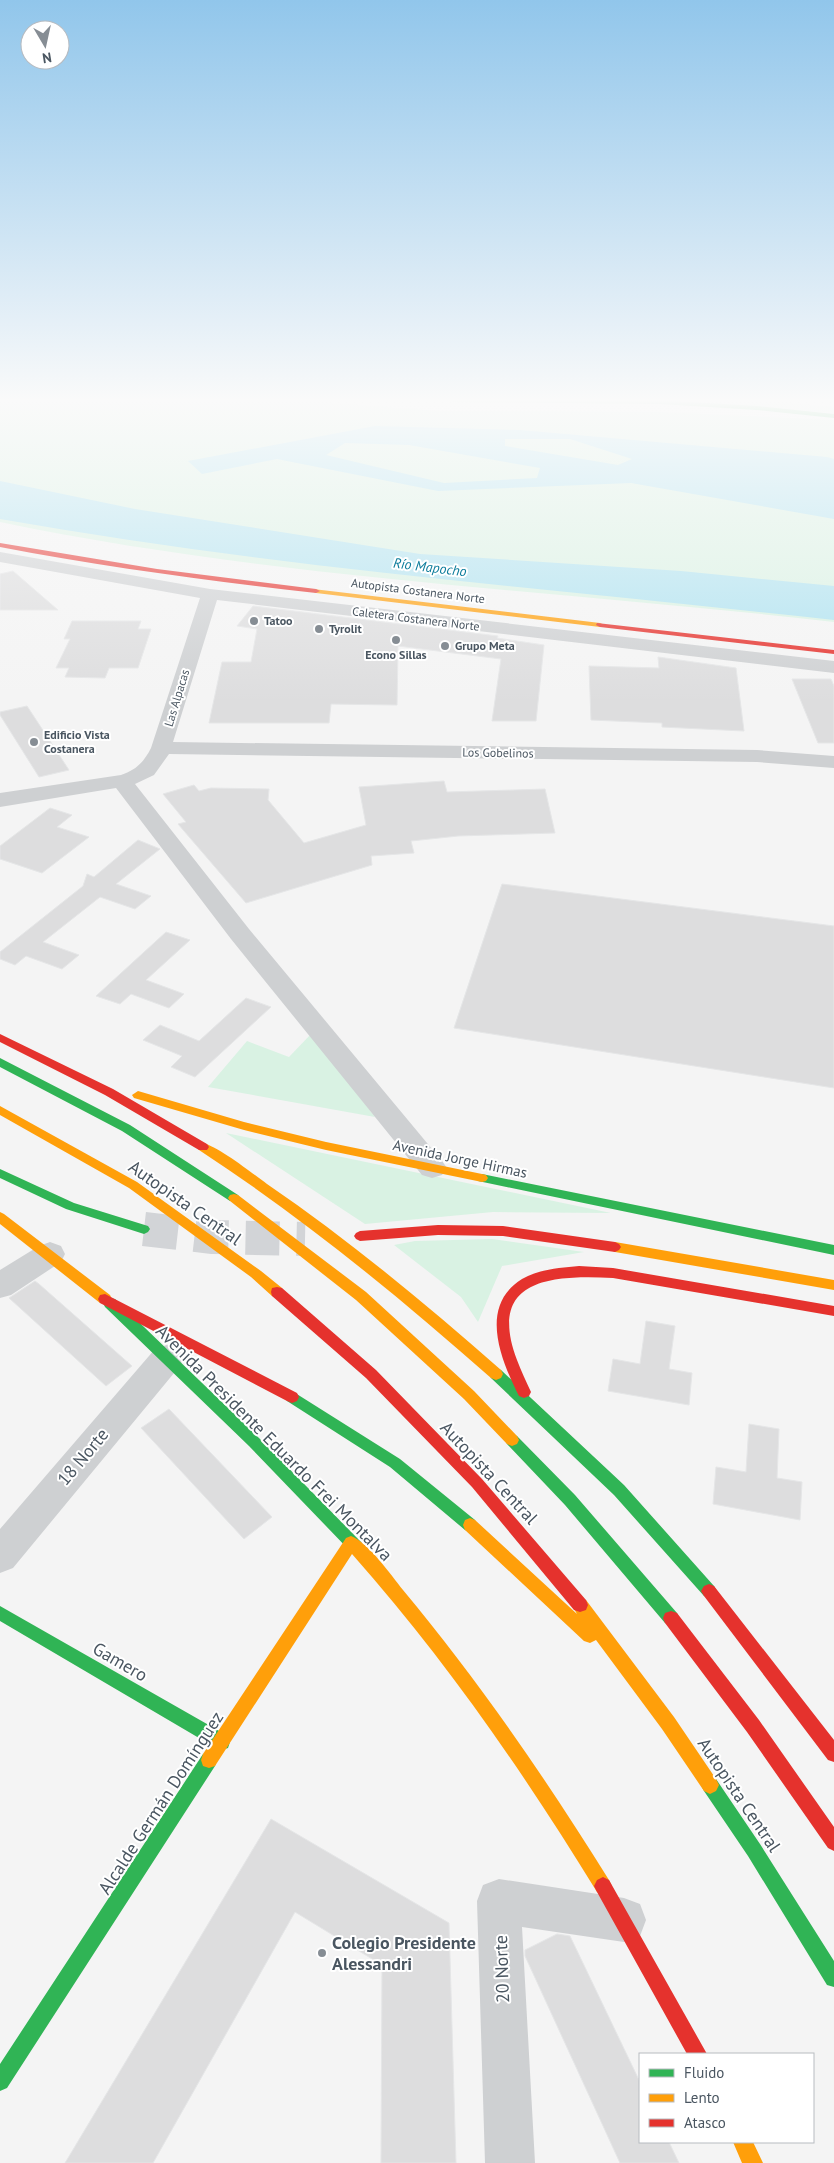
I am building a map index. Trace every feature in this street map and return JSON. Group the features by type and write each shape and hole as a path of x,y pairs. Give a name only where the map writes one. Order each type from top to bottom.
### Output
{"main road":[{"name":"Autopista Costanera Norte","path":"0,533 127,556 236,572 748,630"},
{"name":"Autopista Costanera Norte","path":"0,545 64,558 210,580 834,652"},
{"path":"0,1038 85,1078 178,1130 272,1193 375,1272 532,1406 620,1492 669,1545 831,1745"},
{"name":"Autopista Central","path":"0,1062 58,1090 137,1133 236,1198 335,1275 449,1378 563,1495 631,1571 693,1648 758,1734 834,1842"},
{"name":"Avenida Jorge Hirmas","path":"85,1078 153,1100 260,1130 432,1168 834,1250"},
{"name":"Autopista Central","path":"0,1110 68,1147 162,1206 213,1242 312,1321 405,1408 469,1475 536,1550 633,1672 747,1838 834,1978"},
{"path":"0,1173 30,1189 80,1211 144,1229"},
{"name":"Avenida Presidente Eduardo Frei Montalva","path":"0,1217 50,1254 105,1299 167,1358 297,1486 351,1543 433,1641 533,1775 579,1844 624,1920 696,2053"},
{"path":"360,1236 438,1230 503,1231 555,1237 834,1285"},
{"path":"532,1406 509,1363 499,1323 503,1306 508,1298 524,1283 538,1277 570,1271 602,1272 834,1311"},
{"path":"105,1299 248,1372 360,1438 432,1492 572,1620 633,1672"},
{"name":"Alcalde Germán Domínguez","path":"0,2081 351,1543"},
{"name":"Gamero","path":"0,1613 222,1742"},
{"path":"743,2143 753,2163"}],"street":[{"name":"Caletera Costanera Norte","path":"0,557 210,594 834,667"},
{"name":"Las Alpacas","path":"0,800 121,781 138,777 149,770 161,748 210,594"},
{"name":"Los Gobelinos","path":"161,748 764,756 834,762"},
{"path":"121,781 240,934 432,1168"},
{"path":"0,1286 50,1254"},
{"name":"18 Norte","path":"0,1556 167,1358"},
{"name":"20 Norte","path":"510,2163 499,1901 624,1920"}],"green space":[{"path":"0,501 834,501 834,622 311,570 103,541 0,522"},
{"path":"311,1034 375,1117 208,1087 247,1041 289,1057"},
{"path":"226,1133 611,1213 493,1212 365,1224"},
{"path":"492,1239 584,1252 502,1266 478,1322 461,1297 394,1245 415,1241"}],"water":[{"name":"Río Mapocho","path":"0,501 96,501 135,509 420,554 681,571 834,586 834,620 312,564 104,536 0,519"},
{"path":"732,501 834,501 834,519"}],"building":[{"path":"13,571 58,610 0,610 0,574"},
{"path":"253,606 498,636 497,638 544,645 536,721 492,721 501,659 398,646 397,705 331,704 329,723 209,723 222,662 251,662 257,629 237,626"},
{"path":"72,621 141,621 138,629 151,629 138,668 109,668 105,678 65,677 69,668 56,668 70,639 64,639"},
{"path":"658,657 736,668 744,731 662,727 662,723 591,720 589,666 659,668"},
{"path":"792,679 831,679 834,686 834,743 818,743"},
{"name":"Edificio Vista Costanera","path":"27,706 69,770 39,777 0,715 0,712"},
{"path":"444,781 447,792 545,789 555,833 458,836 411,841 414,853 371,856 372,865 246,903 178,824 186,822 163,794 194,785 199,791 211,788 269,789 268,800 304,843 366,825 359,787"},
{"path":"50,808 72,815 57,827 89,837 42,873 0,859 0,846"},
{"path":"138,840 160,849 116,884 151,896 135,909 100,897 43,942 79,955 62,969 26,956 15,965 0,959 0,952 83,886 87,874 94,877"},
{"path":"502,884 834,926 834,1088 454,1028"},
{"path":"166,932 190,940 146,980 184,994 169,1008 131,994 120,1004 96,996"},
{"path":"246,998 271,1007 195,1077 171,1067 182,1056 143,1040 160,1025 199,1041"},
{"path":"35,1281 132,1366 106,1386 9,1298"},
{"path":"646,1321 675,1326 669,1369 692,1373 689,1405 608,1391 613,1359 640,1364"},
{"path":"169,1409 272,1517 244,1539 141,1428"},
{"path":"749,1424 779,1429 777,1478 802,1482 800,1520 713,1504 716,1467 746,1472"},
{"path":"271,1819 449,1923 456,2163 381,2163 382,1965 295,1912 153,2163 65,2163"},
{"path":"557,1934 570,1936 639,2080 639,2143 669,2143 679,2163 620,2163 525,1956 525,1950"}],"tunnel":[{"path":"144,1229 213,1237 305,1239"}],"traffic: fast":[{"path":"0,1062 126,1128 234,1198"},
{"path":"0,1173 70,1206 144,1229"},
{"path":"482,1178 834,1250"},
{"path":"110,1303 254,1442 356,1547"},
{"path":"496,1374 619,1490 709,1591"},
{"path":"292,1397 395,1463 470,1525"},
{"path":"512,1440 570,1500 671,1618"},
{"path":"0,1613 222,1742"},
{"path":"0,2081 209,1760"},
{"path":"710,1785 754,1850 834,1978"}],"traffic: slow":[{"path":"316,591 600,625"},
{"path":"138,1095 244,1126 326,1146 482,1178"},
{"path":"0,1110 133,1185 256,1274 277,1292"},
{"path":"203,1147 242,1172 354,1254 496,1374"},
{"path":"234,1198 361,1296 469,1395 512,1440"},
{"path":"0,1217 105,1299"},
{"path":"615,1247 834,1285"},
{"path":"470,1525 590,1636"},
{"path":"209,1760 351,1543"},
{"path":"356,1547 424,1626 487,1710 518,1753 603,1886"},
{"path":"580,1605 668,1723 710,1785"},
{"path":"743,2143 753,2163"}],"traffic: jam":[{"path":"0,545 157,571 316,591"},
{"path":"600,625 834,652"},
{"path":"0,1038 109,1092 203,1147"},
{"path":"360,1236 438,1230 503,1231 615,1247"},
{"path":"524,1392 509,1359 503,1332 504,1310 513,1293 528,1281 550,1274 579,1271 613,1273 834,1311"},
{"path":"277,1292 371,1374 477,1483 580,1605"},
{"path":"105,1299 292,1397"},
{"path":"709,1591 834,1754"},
{"path":"671,1618 753,1726 834,1842"},
{"path":"603,1886 696,2053"}],"place":[{"name":"Tatoo","path":"254,621"},
{"name":"Tyrolit","path":"319,629"},
{"name":"Econo Sillas","path":"396,640"},
{"name":"Grupo Meta","path":"445,646"},
{"name":"Edificio Vista Costanera","path":"34,742"},
{"name":"Colegio Presidente Alessandri","path":"322,1953"}]}
